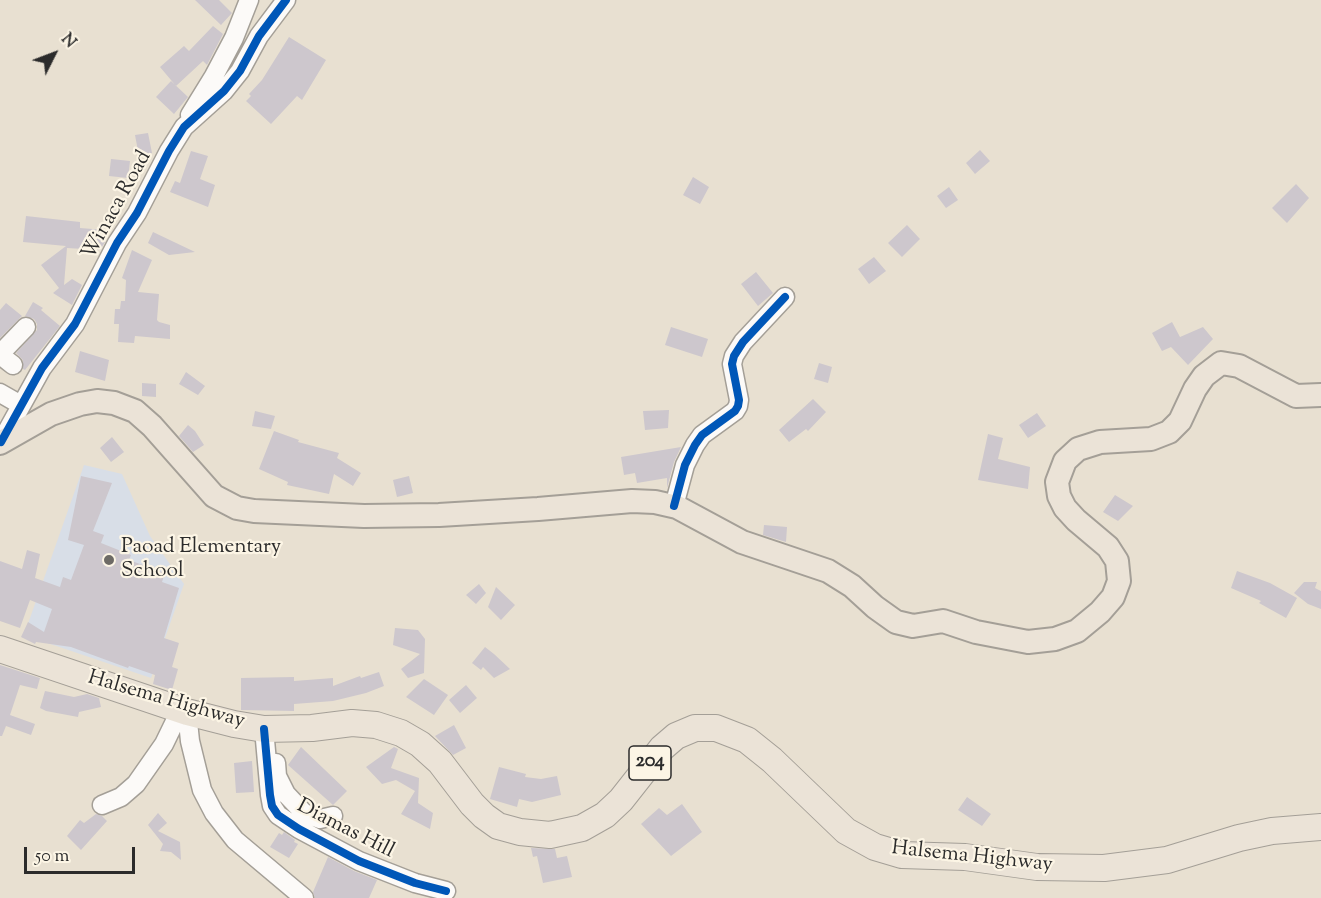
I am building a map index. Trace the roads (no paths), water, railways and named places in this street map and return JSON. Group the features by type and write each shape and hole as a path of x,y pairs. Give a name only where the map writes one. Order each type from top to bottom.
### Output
{"highway":[{"name":"Halsema Highway","path":"0,649 184,710 234,724 270,729 312,728 352,723 376,725 401,733 420,744 440,762 484,816 498,826 520,832 550,835 582,828 605,815 621,800 662,748 676,736 695,728 716,728 747,740 772,760 846,831 875,847 902,855 965,857 1037,867 1104,868 1167,860 1239,838 1272,831 1321,827"}],"main road":[{"path":"0,443 51,414 97,401 135,411 152,426 214,496 237,508 254,512 364,516 439,515 632,501 655,502 674,506 742,542 828,571 852,586 896,622 913,626 943,621 976,632 1021,641 1055,639 1077,631 1100,612 1113,597 1119,581 1117,561 1108,546 1076,520 1065,508 1059,496 1057,482 1065,462 1078,449 1100,442 1151,439 1169,432 1180,421 1195,389 1204,376 1221,363 1239,366 1296,396 1321,395"}],"street":[{"path":"184,127 234,38 249,0"},
{"name":"Winaca Road","path":"0,443 42,368 75,324 117,243 137,213 184,127 235,78 259,36 286,0"},
{"path":"674,506 685,465 695,445 702,435 735,411 738,406 739,400 732,364 734,356 743,342 785,297"},
{"path":"4,358 26,327"},
{"path":"0,393 21,405"},
{"path":"102,805 121,797 136,784 184,710"},
{"path":"184,710 202,790 214,813 235,840 304,898"},
{"path":"270,729 277,776 285,794 304,813 320,819 333,816"},
{"name":"Diamas Hill","path":"270,729 270,795 272,806 278,815 299,829 360,861 415,883 446,891"}],"place":[{"name":"Paoad Elementary School","path":"109,560"}]}
